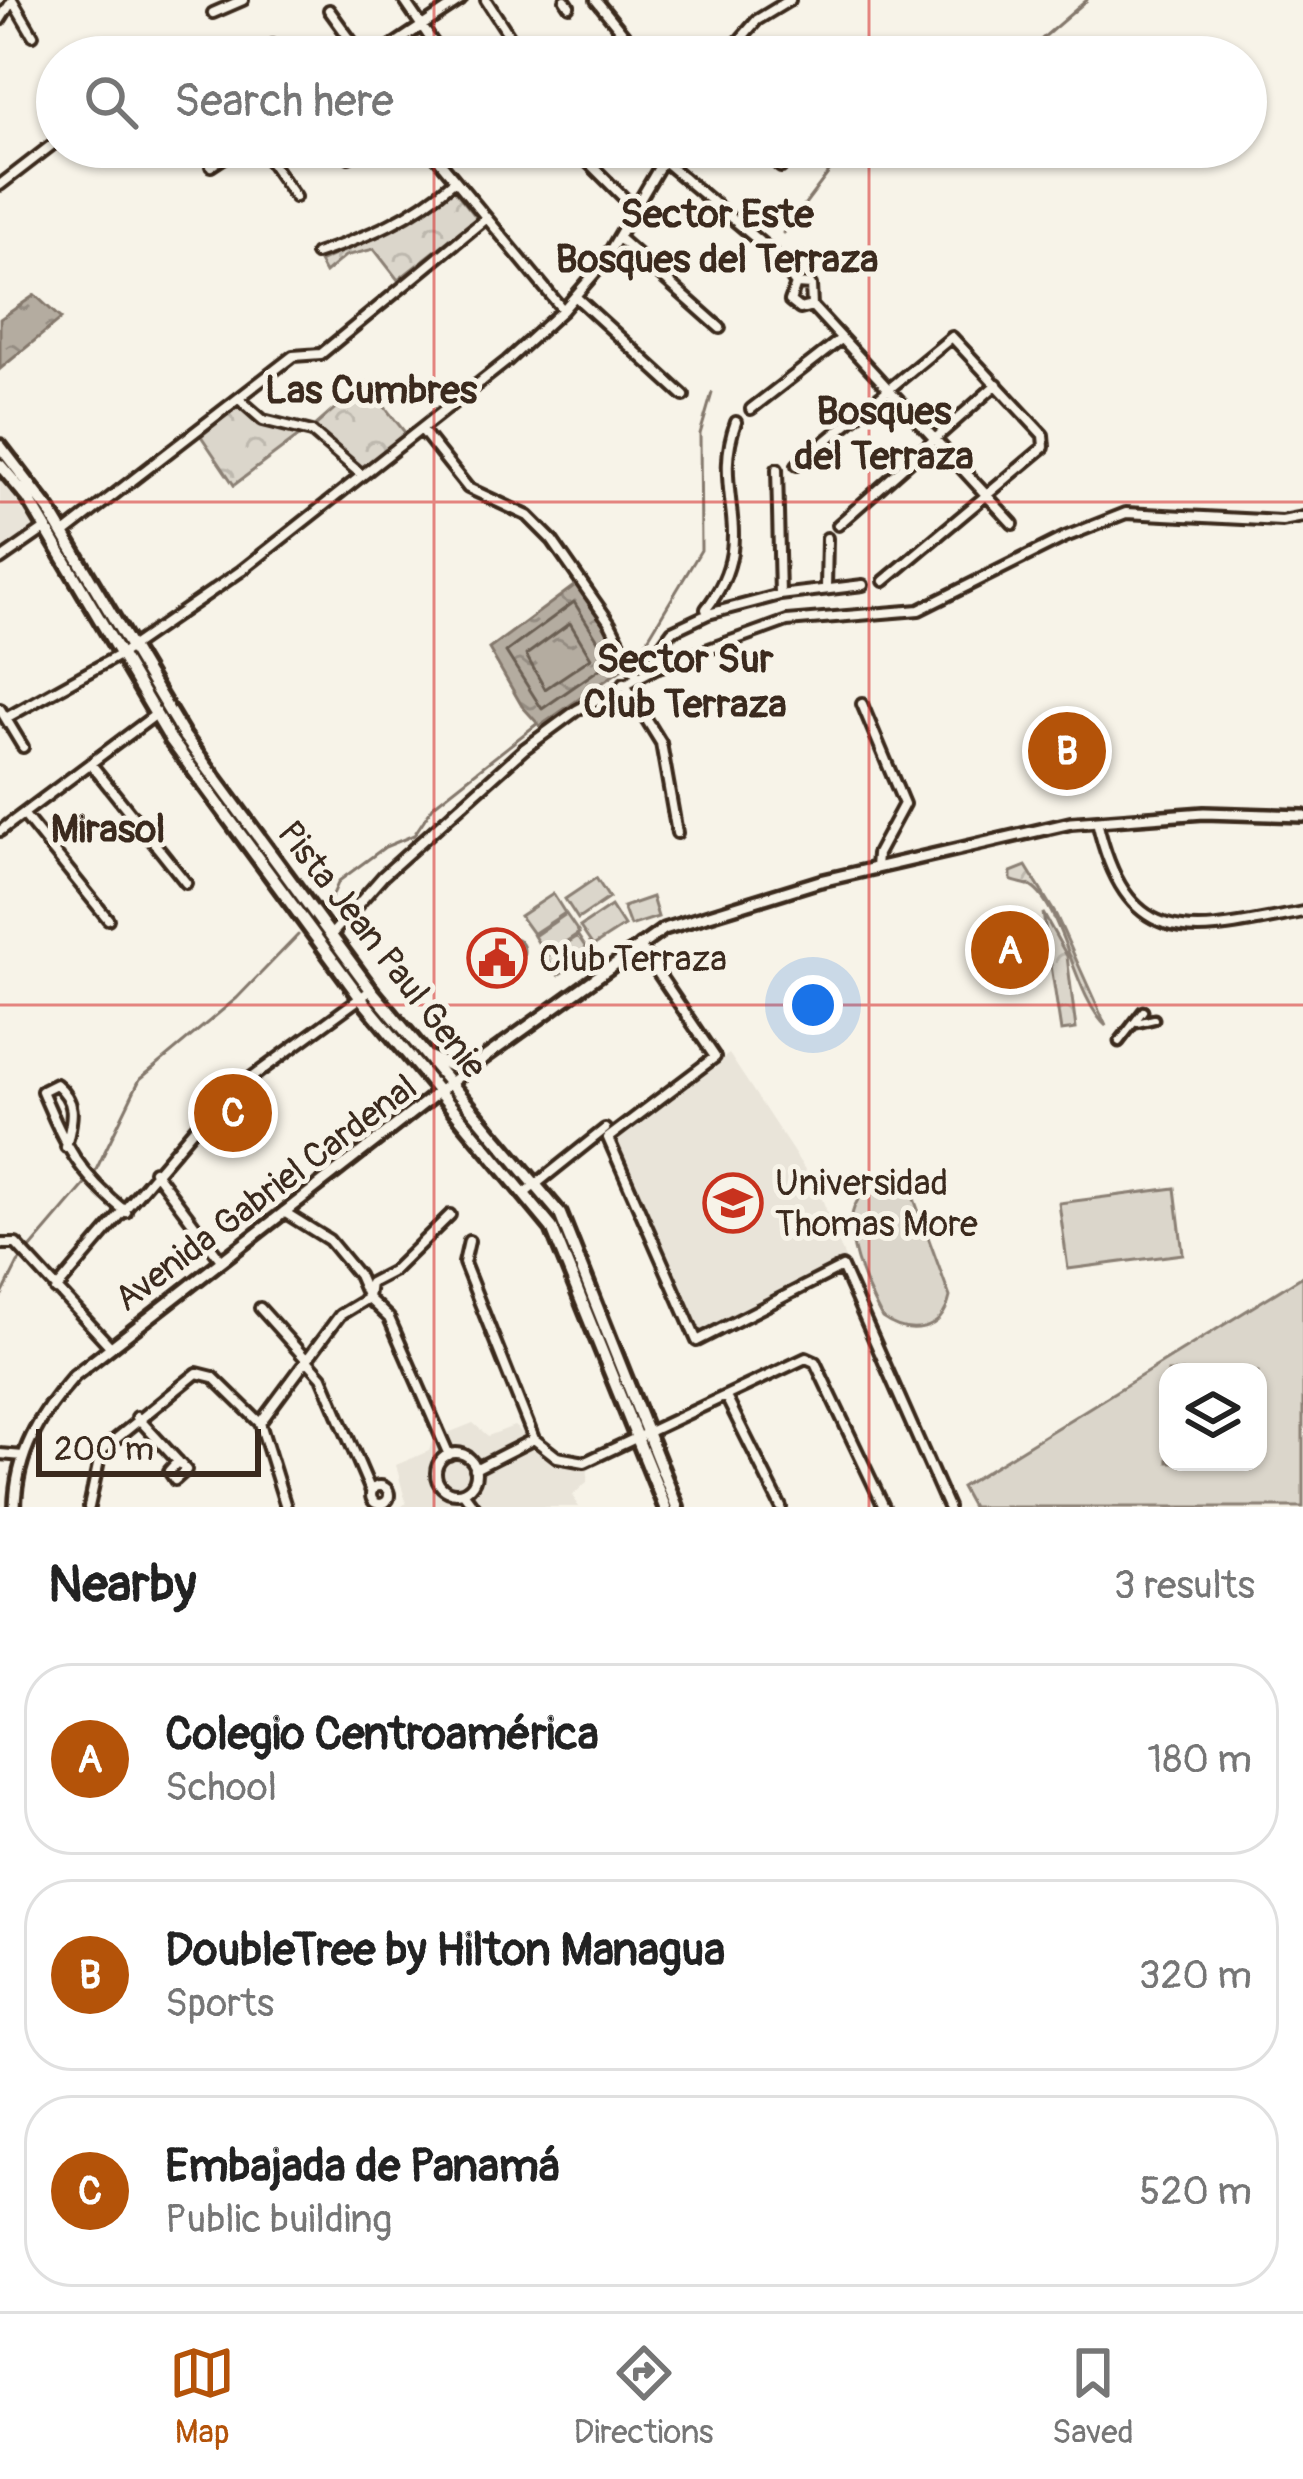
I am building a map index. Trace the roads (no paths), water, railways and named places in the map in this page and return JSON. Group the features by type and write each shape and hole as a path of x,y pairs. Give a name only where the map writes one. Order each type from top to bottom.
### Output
{"main road":[{"name":"Pista Jean Paul Genie","path":"0,446 63,534 162,714 280,889 335,964 422,1052 444,1089 537,1185 577,1248 639,1437 677,1507"},
{"path":"16,463 48,520 46,528"},
{"path":"0,465 125,651"},
{"path":"46,528 54,530 85,573"},
{"name":"Pista Jean Paul Genie","path":"162,714 330,937 365,994 525,1193 562,1248 665,1507"},
{"path":"280,889 320,934 330,937 335,964"}],"street":[{"path":"0,20 13,0 33,35"},
{"path":"213,13 243,0"},
{"path":"404,0 428,36"},
{"path":"408,36 461,0"},
{"path":"486,0 509,36"},
{"path":"596,0 625,36"},
{"path":"743,36 757,20 790,0"},
{"path":"329,10 348,36"},
{"path":"0,185 36,157"},
{"path":"275,168 295,197"},
{"path":"444,168 563,310"},
{"path":"594,168 638,212"},
{"path":"23,747 7,714 125,651 254,561 422,430 563,310 620,239 660,168"},
{"path":"669,168 772,251 796,284"},
{"path":"316,254 383,230 423,208 454,181"},
{"path":"63,534 293,356 321,354 485,219"},
{"path":"620,239 720,328"},
{"path":"796,284 790,294 794,306 812,306 1012,524"},
{"path":"796,284 811,285 816,299 812,306"},
{"path":"576,298 684,396"},
{"path":"796,465 884,388 952,337 1046,440 884,581"},
{"path":"751,410 841,339"},
{"path":"838,525 997,384"},
{"path":"239,399 263,420 312,432 362,475"},
{"path":"709,614 706,609 734,566 728,459 736,422"},
{"path":"422,430 468,488 528,516 552,540 610,623 637,676"},
{"path":"777,470 779,595"},
{"path":"330,937 383,876 524,749 637,676 787,621 919,610 1126,513 1282,521 1303,517"},
{"path":"0,560 46,528"},
{"path":"826,589 827,538"},
{"path":"656,668 653,661 672,631 709,614 779,595 863,585"},
{"path":"624,683 662,743 677,833"},
{"path":"862,704 904,804 879,848 876,868"},
{"path":"0,831 162,714"},
{"path":"91,764 186,883"},
{"path":"24,815 108,919"},
{"name":"Avenida Gabriel Cardenal","path":"15,1507 23,1456 49,1404 109,1345 638,944 699,915 876,868 1097,820 1303,816"},
{"path":"1097,820 1130,896 1156,923 1169,929 1210,929 1303,912"},
{"path":"638,944 715,1057 608,1138 697,1341 842,1268 948,1507"},
{"path":"56,1291 214,1105 365,994"},
{"path":"1119,1042 1143,1012"},
{"path":"1133,1023 1154,1019"},
{"path":"422,1052 452,1066 474,1065"},
{"path":"66,1147 74,1113 69,1095 56,1084 42,1091 66,1147 90,1183 126,1212"},
{"path":"525,1193 605,1129"},
{"path":"154,1171 221,1260"},
{"path":"284,1212 329,1240 398,1334 448,1454"},
{"path":"368,1298 370,1283 393,1271 450,1215"},
{"path":"469,1241 464,1263 534,1439 557,1457 585,1462 806,1358 815,1362 884,1507"},
{"path":"4,1243 21,1251 109,1345"},
{"path":"260,1423 340,1315 368,1298"},
{"path":"260,1308 330,1390 370,1489"},
{"path":"89,1507 101,1451 137,1417 197,1373 213,1377 260,1423 286,1507"},
{"path":"726,1397 781,1507"},
{"path":"137,1417 178,1461"},
{"path":"475,1469 534,1439"},
{"path":"0,1454 23,1456"},
{"path":"448,1454 468,1458 475,1469 473,1483 463,1492 449,1492 436,1477 438,1463 448,1454"},
{"path":"463,1492 474,1507"}],"water":[{"path":"35,295 61,319 0,369 0,319"},
{"path":"578,583 628,665 540,726 522,706 489,649"},
{"path":"510,937 520,941 524,951 520,961 510,965 500,961 496,951 500,941"}],"waterway":[{"path":"1045,36 1087,0"},
{"path":"783,233 832,168"},
{"path":"631,653 641,650 701,550 700,434 712,393"},
{"path":"326,910 339,881 385,847 414,835 434,805 538,723"},
{"path":"0,1299 18,1263 94,1174 140,1079 237,998 298,935"}],"place":[{"name":"DoubleTree by Hilton Managua","path":"1067,751"},
{"name":"Colegio Centroamérica","path":"1010,950"},
{"name":"Club Terraza","path":"497,958"},
{"name":"Embajada de Panamá","path":"233,1113"},
{"name":"Universidad Thomas More","path":"733,1203"}],"district":[{"name":"Sector Este Bosques del Terraza","path":"717,236"},
{"name":"Las Cumbres","path":"371,389"},
{"name":"Bosques del Terraza","path":"884,432"},
{"name":"Sector Sur Club Terraza","path":"685,680"},
{"name":"Mirasol","path":"108,828"}]}
